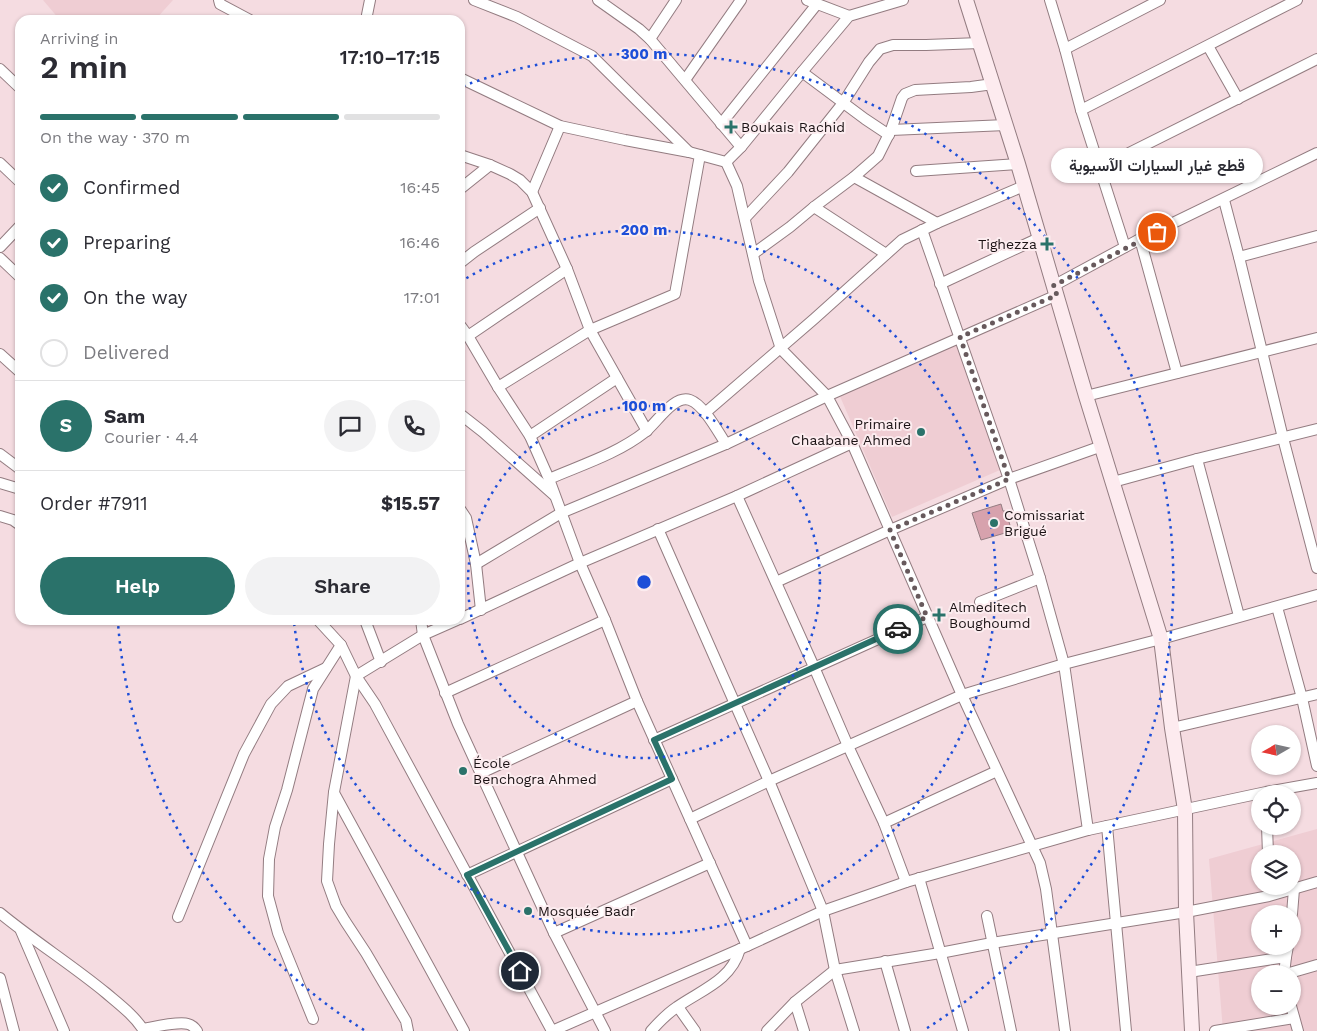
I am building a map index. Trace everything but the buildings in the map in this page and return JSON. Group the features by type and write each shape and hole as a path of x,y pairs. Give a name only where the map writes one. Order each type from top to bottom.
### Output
{"street":[{"path":"218,0 220,4 241,15"},
{"path":"367,15 370,0"},
{"path":"474,0 517,18 592,56 689,152"},
{"path":"598,0 650,39 741,147"},
{"path":"650,39 676,0"},
{"path":"685,80 741,0"},
{"path":"726,162 741,147 849,16 903,0"},
{"path":"966,0 1018,164 1086,396 1161,639 1185,810 1186,912 1192,1031"},
{"path":"1050,0 1081,110 1125,248"},
{"path":"1065,49 1160,0"},
{"path":"1081,110 1297,0"},
{"path":"721,124 812,2 849,16"},
{"path":"744,218 788,172 843,103 869,62 880,49 893,45 980,43"},
{"path":"1208,46 1238,99"},
{"path":"1099,168 1317,59"},
{"path":"0,69 15,83"},
{"path":"802,72 843,103 890,132 1006,126"},
{"path":"465,80 560,126 689,152 726,162"},
{"path":"752,254 790,228 814,206 878,156 890,132 902,98 909,92 993,84"},
{"path":"532,192 560,126"},
{"path":"476,564 561,513 726,444 827,396 960,337 1055,291 1140,239 1224,200 1317,153"},
{"path":"498,387 590,330 675,294 700,155"},
{"path":"465,157 490,165 515,177 532,192 567,269 590,330 647,431"},
{"path":"726,162 737,186 759,281 781,348 827,396 852,443 996,771 1033,846 1044,878 1065,1031"},
{"path":"0,163 15,177"},
{"path":"916,171 1018,164"},
{"path":"465,185 490,165"},
{"path":"854,176 937,223"},
{"path":"705,412 781,348 902,240 1024,186"},
{"path":"1224,200 1317,568"},
{"path":"814,206 886,254"},
{"path":"465,259 540,208"},
{"path":"922,230 1009,479 1040,578 1064,664 1088,830"},
{"path":"0,247 15,231"},
{"path":"1239,256 1317,236"},
{"path":"940,284 1039,238"},
{"path":"1140,239 1176,373"},
{"path":"0,258 15,272"},
{"path":"468,336 567,269"},
{"path":"465,332 530,436 549,479 580,563 605,620 636,701 710,863 743,948 730,969 703,992 678,1007 651,1031"},
{"path":"1086,396 1317,338"},
{"path":"0,354 15,368"},
{"path":"530,436 616,378"},
{"path":"549,479 621,448 647,431 672,405 683,400 692,401 705,412 726,444"},
{"path":"465,418 555,495"},
{"path":"1113,482 1317,429"},
{"path":"465,616 580,563 737,496 852,443"},
{"path":"776,582 1009,479 1102,446"},
{"path":"0,454 15,465"},
{"path":"1197,459 1239,616"},
{"path":"0,483 15,488"},
{"path":"737,496 884,823 906,882"},
{"path":"0,516 15,521"},
{"path":"465,516 476,564 480,610"},
{"path":"658,530 769,780 823,911 835,970 854,1031"},
{"path":"980,602 1040,578"},
{"path":"690,819 769,780 962,695 1064,664 1317,595"},
{"path":"1277,607 1302,698 1317,766"},
{"path":"654,740 927,617"},
{"path":"445,693 605,620"},
{"path":"323,625 341,644 356,676 375,704 552,1031 823,911 906,882 1088,830 1251,796"},
{"path":"368,625 381,662"},
{"path":"422,625 423,636 458,724 554,934 605,1031"},
{"path":"356,676 423,636 446,625"},
{"path":"313,1019 278,933 268,896 269,858 275,827 288,790 313,689 341,644"},
{"path":"178,917 244,754 271,704 288,686 326,668"},
{"path":"356,676 334,792 328,844 328,881 340,914 366,952 408,1028"},
{"path":"1172,728 1317,694"},
{"path":"481,773 636,701"},
{"path":"884,823 996,771"},
{"path":"467,875 672,779"},
{"path":"1301,787 1317,784"},
{"path":"334,792 464,1031"},
{"path":"1107,826 1126,1031"},
{"path":"554,934 710,863"},
{"path":"919,878 963,1031"},
{"path":"1301,887 1317,882"},
{"path":"767,1031 795,1002 835,970 1186,912 1253,895"},
{"path":"0,913 96,984 129,1012 144,1030 169,1024 186,1023 198,1031"},
{"path":"987,916 1011,1031"},
{"path":"21,930 64,1031"},
{"path":"1189,972 1286,957 1286,965"},
{"path":"885,961 905,1031"},
{"path":"1301,970 1317,965"},
{"path":"0,978 14,1031"},
{"path":"795,1002 804,1031"},
{"path":"678,1007 695,1031"},
{"path":"1293,1015 1298,1031"},
{"path":"1214,1031 1294,1018"}],"shaded area":[{"path":"43,0 173,0 160,15 56,15"},
{"name":"Primaire Chaabane Ahmed","path":"956,338 1000,470 892,517 839,394"},
{"path":"1317,829 1317,1031 1223,1031 1209,859 1251,847 1251,895 1301,895 1301,845 1259,845"}],"way so far":[{"path":"898,629 927,617 890,530 1009,479 960,337 1057,295 1053,286 1140,239 1157,232"}],"place":[{"name":"Boukais Rachid","path":"731,127"},
{"name":"قطع غيار السيارات الآسيوية","path":"1157,232"},
{"name":"Tighezza","path":"1047,244"},
{"name":"Primaire Chaabane Ahmed","path":"921,432"},
{"name":"Comissariat Brigué","path":"994,523"},
{"name":"Almeditech Boughoumd","path":"939,615"},
{"name":"École Benchogra Ahmed","path":"463,771"},
{"name":"Mosquée Badr","path":"528,911"}],"route":[{"path":"520,971 467,875 672,779 654,740 898,629"}]}
